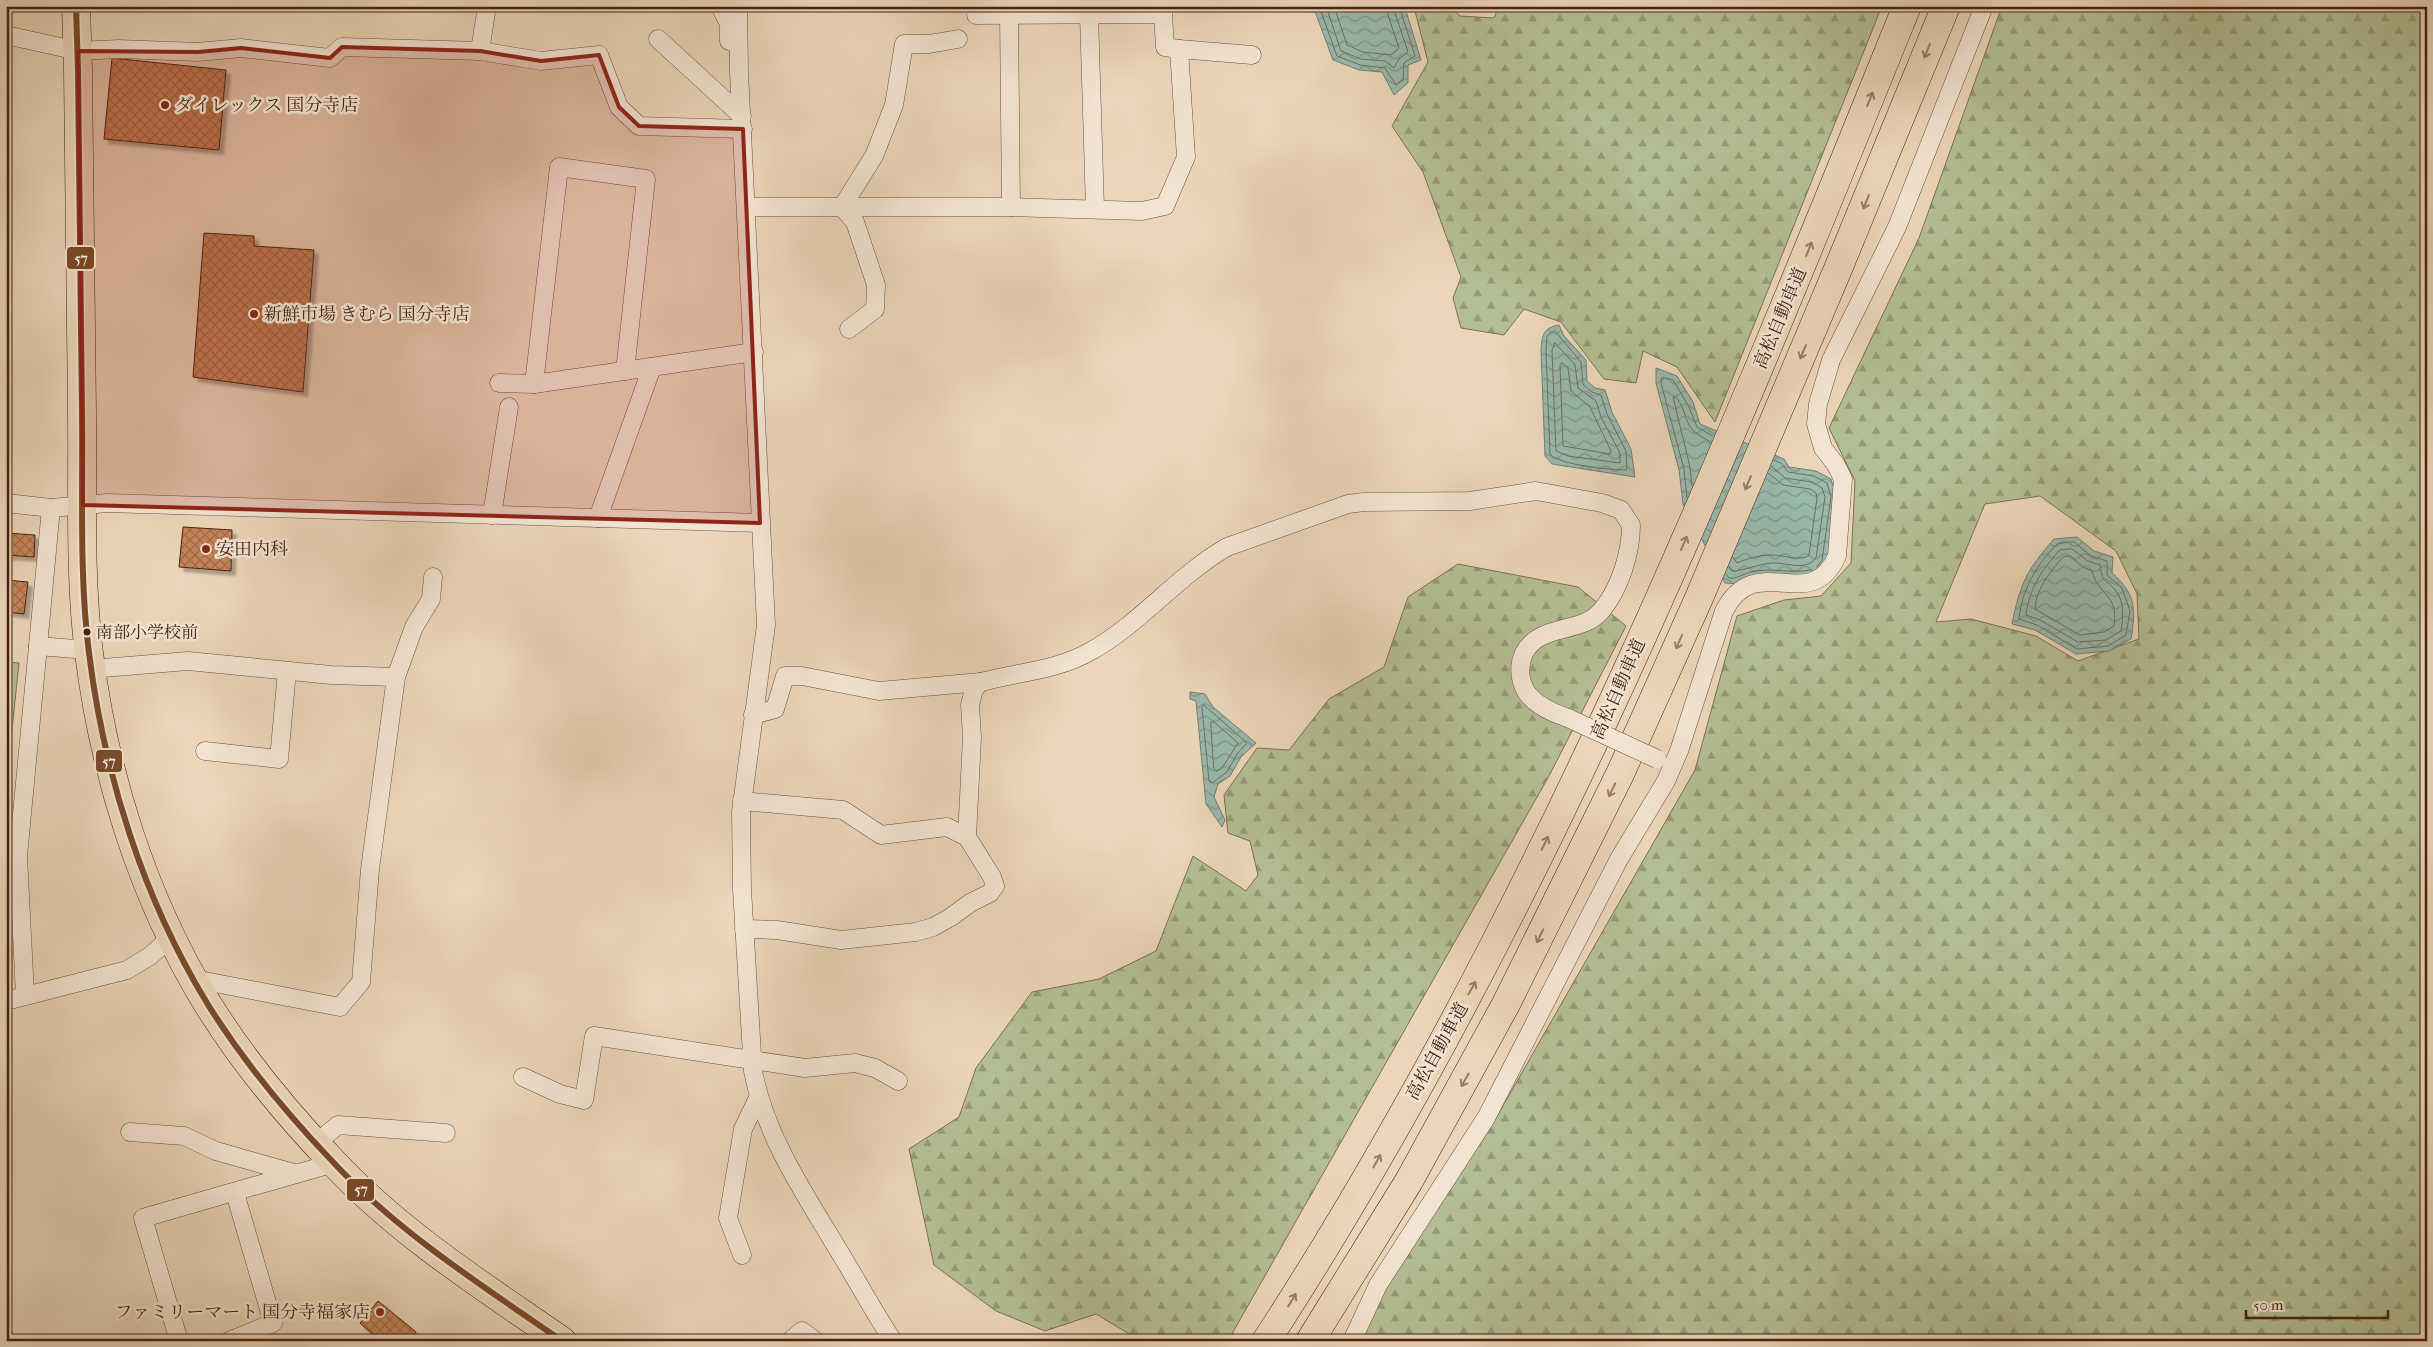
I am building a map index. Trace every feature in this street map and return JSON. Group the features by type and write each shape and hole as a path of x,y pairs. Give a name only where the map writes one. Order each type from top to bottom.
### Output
{"main road":[{"path":"76,6 83,505 90,659 100,724 119,798 143,871 171,937 207,1004 270,1091 334,1164 371,1199 417,1238 562,1341"},
{"name":"高松自動車道","path":"1266,1341 1370,1173 1484,966 1583,766 1736,423 1907,6"},
{"name":"高松自動車道","path":"1310,1341 1409,1181 1506,1004 1620,774 1699,598 1767,438 1946,6"}],"street":[{"path":"480,51 487,6"},
{"path":"720,6 729,24 730,65 739,72"},
{"path":"738,6 739,72 766,625 742,801 740,849 752,1061 758,1098 771,1132 797,1182 891,1340"},
{"path":"1352,1341 1378,1286 1486,1118 1614,868 1665,762 1724,611 1732,598 1741,589 1759,581 1804,584 1815,581 1827,574 1837,556 1843,479 1836,464 1823,448 1816,424 1818,404 1831,360 1897,227 1984,6"},
{"path":"976,15 1163,14 1165,47 1252,55"},
{"path":"1009,15 1010,207"},
{"path":"1089,15 1095,209"},
{"path":"6,35 78,51 119,49 198,52 241,48 330,58 342,48 480,51 541,61 599,55 619,107 639,126 742,123"},
{"path":"658,39 742,123"},
{"path":"842,207 874,156 894,105 904,44 929,44 958,39"},
{"path":"747,207 1010,207 1142,211 1165,206 1186,157 1179,49"},
{"path":"534,384 559,167 646,179 625,371"},
{"path":"842,207 855,222 876,285 875,309 849,329"},
{"path":"499,383 534,384 754,352"},
{"path":"598,518 652,367"},
{"path":"492,515 509,407"},
{"path":"753,715 775,709 785,676 802,676 879,691 981,682 1050,669 1091,651 1137,618 1208,558 1250,537 1348,504 1364,502 1470,501 1536,491 1602,503 1621,510 1631,525 1628,552 1622,572 1611,597 1602,610 1594,618 1540,636 1528,646 1521,659 1520,675 1529,696 1543,708 1665,762"},
{"path":"6,502 51,508 107,503 760,523"},
{"path":"25,995 18,856 51,508"},
{"path":"194,979 340,1007 362,982 370,869 396,677 414,627 431,599 433,576"},
{"path":"38,646 90,659 188,661 331,675 396,677"},
{"path":"205,752 279,759 287,671"},
{"path":"967,837 972,737 970,705 974,689 981,682"},
{"path":"742,801 843,810 881,835 946,827 967,837 992,877 995,886 990,892 970,902 933,927 916,932 841,940 777,930 744,929"},
{"path":"6,1001 127,970 150,956 171,937"},
{"path":"523,1077 560,1094 584,1100 594,1036 805,1068 855,1063 875,1068 898,1081"},
{"path":"742,1255 728,1218 743,1129 758,1098"},
{"path":"316,1143 338,1125 446,1133"},
{"path":"130,1132 184,1136 216,1151 271,1165 297,1174"},
{"path":"179,1341 142,1218 334,1164"},
{"path":"229,1341 273,1323 235,1193"},
{"path":"790,1341 802,1331 815,1341"}],"highlighted area":[{"path":"342,47 480,51 541,61 599,55 619,107 639,126 743,129 760,523 83,505 78,51 198,52 241,48 330,58"}],"green space":[{"path":"1417,6 1450,6 1460,16 1494,18 1499,6 1882,6 1715,422 1677,367 1643,351 1636,383 1604,379 1561,322 1524,309 1504,335 1461,328 1453,298 1461,277 1423,172 1392,126 1428,62 1415,11"},
{"path":"2002,6 2427,6 2427,1341 1359,1341 1383,1291 1492,1125 1695,770 1737,616 1784,600 1821,596 1851,563 1855,481 1829,428 1919,238","holes":["2040,496 2116,551 2137,594 2139,639 2078,661 2036,636 1971,619 1936,622 1985,504"]},
{"path":"1458,564 1578,587 1626,626 1549,776 1233,1332 1232,1341 1141,1341 1096,1314 1045,1331 996,1311 934,1265 909,1149 959,1117 976,1068 1032,992 1099,979 1156,951 1193,856 1246,891 1258,875 1250,841 1228,833 1224,795 1257,748 1289,750 1329,699 1384,667 1408,597"},
{"path":"6,662 19,663 6,787"}],"water":[{"path":"1313,6 1408,6 1406,11 1421,60 1408,65 1408,83 1394,95 1382,72 1359,70 1333,60"},
{"path":"1559,325 1564,336 1586,360 1587,381 1595,388 1605,390 1612,412 1631,449 1635,477 1552,464 1545,456 1541,345 1544,333 1550,328"},
{"path":"1656,368 1677,376 1693,402 1700,424 1784,459 1789,467 1816,471 1831,479 1836,496 1827,563 1817,574 1739,584 1725,583 1683,504 1679,470 1656,383"},
{"path":"2077,537 2094,551 2113,557 2112,573 2130,595 2134,610 2131,639 2109,651 2076,654 2035,630 2012,624 2022,587 2037,560 2054,539"},
{"path":"1190,692 1205,694 1213,707 1256,743 1241,757 1230,776 1218,784 1214,797 1225,820 1222,827 1206,804 1196,701 1190,699"}],"building":[{"name":"ダイレックス 国分寺店","path":"112,58 226,70 219,150 104,139"},
{"name":"新鮮市場 きむら 国分寺店","path":"204,233 254,236 254,246 314,250 303,392 193,377"},
{"name":"安田内科","path":"183,527 232,530 231,571 179,567"},
{"path":"6,533 35,535 34,557 6,555"},
{"path":"6,580 28,582 24,614 6,612"},
{"name":"ファミリーマート 国分寺福家店","path":"378,1301 416,1332 410,1341 380,1341 360,1323"}],"transit line":[{"name":"57","path":"76,6 80,199 82,533 86,624 96,698 105,744 116,789 145,878 184,963 220,1024 282,1106 316,1144 359,1188 414,1235 472,1279 562,1341"}],"place":[{"name":"ダイレックス 国分寺店","path":"165,105"},
{"name":"新鮮市場 きむら 国分寺店","path":"254,314"},
{"name":"安田内科","path":"206,549"},
{"name":"南部小学校前","path":"87,632"},
{"name":"ファミリーマート 国分寺福家店","path":"380,1312"}]}
